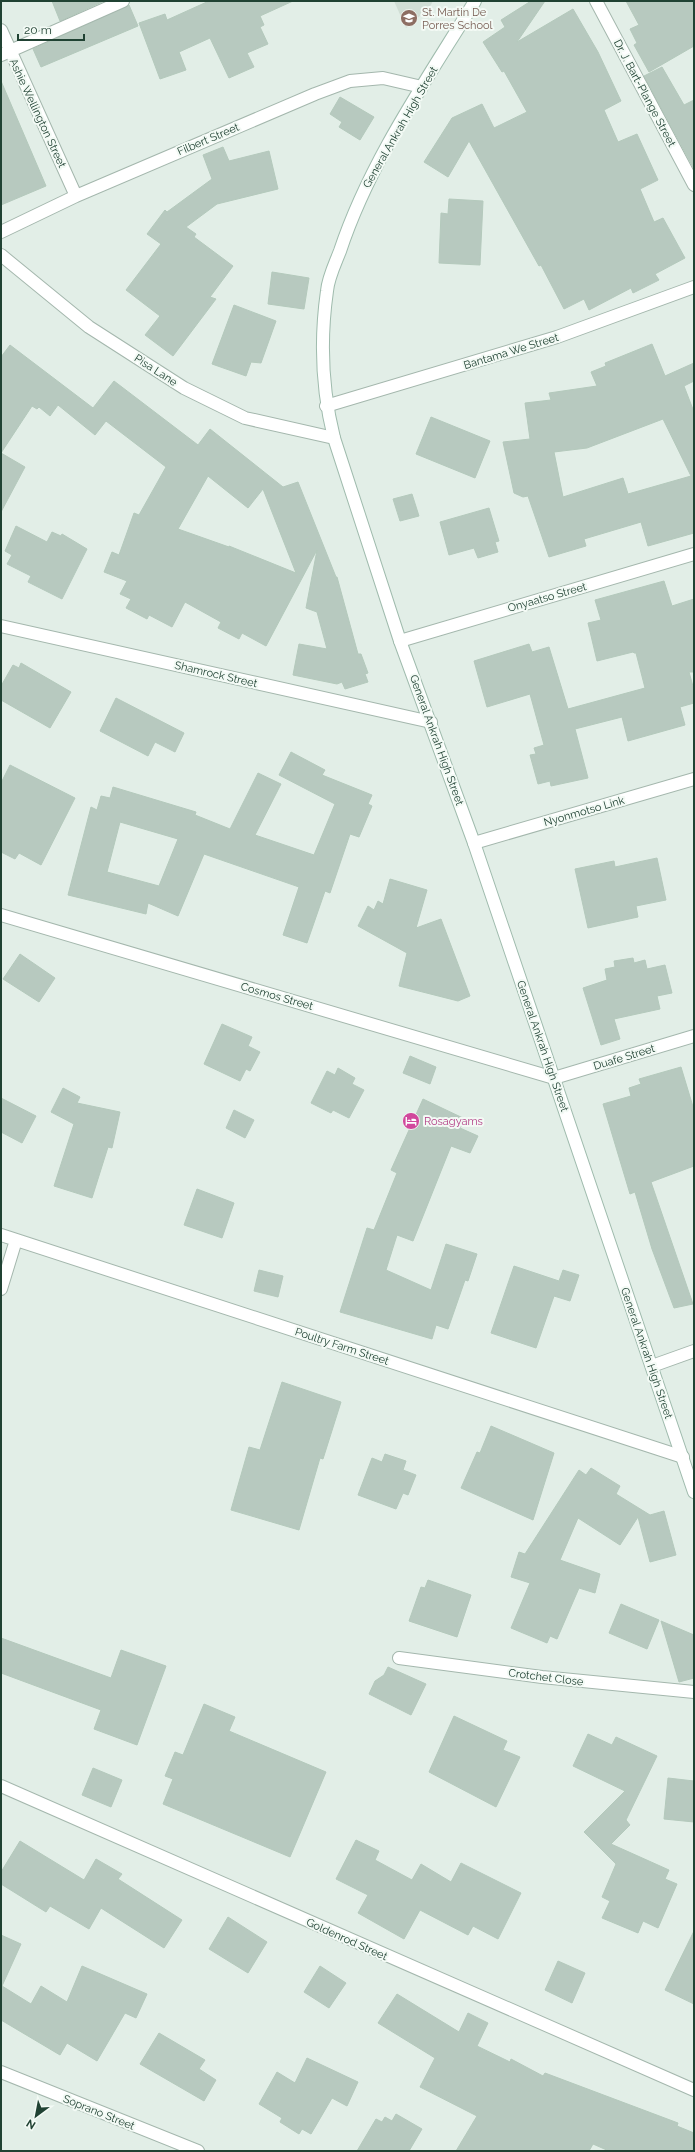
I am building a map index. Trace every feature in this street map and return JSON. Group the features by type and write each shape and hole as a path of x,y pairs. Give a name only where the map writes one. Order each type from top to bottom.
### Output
{"street":[{"path":"5,53 124,1"},
{"name":"General Ankrah High Street","path":"475,1 422,87 373,172 349,222 327,290 322,348 326,406 334,438 400,641 431,722 474,843 694,1492"},
{"name":"Dr. J. Bart-Plange Street","path":"596,1 694,185"},
{"name":"Ashie Wellington Street","path":"1,30 5,53 76,196"},
{"name":"Filbert Street","path":"1,232 76,196 315,94 350,81 383,78 422,87"},
{"name":"Pisa Lane","path":"1,255 89,327 184,388 245,418 334,438"},
{"name":"Bantama We Street","path":"326,406 557,337 694,287"},
{"name":"Onyaatso Street","path":"400,641 694,554"},
{"name":"Shamrock Street","path":"1,626 431,722"},
{"name":"Nyonmotso Link","path":"474,843 694,779"},
{"name":"Cosmos Street","path":"1,915 554,1078"},
{"name":"Duafe Street","path":"554,1078 694,1036"},
{"name":"Poultry Farm Street","path":"1,1235 683,1457"},
{"path":"1,1289 16,1240"},
{"path":"652,1366 694,1351"},
{"name":"Crotchet Close","path":"399,1658 542,1677 694,1692"},
{"name":"Goldenrod Street","path":"1,1786 694,2090"},
{"name":"Soprano Street","path":"1,2072 198,2151"}],"shaded area":[{"name":"St. Martin De Porres School","path":"394,1 433,1 429,8 406,28"}],"building":[{"path":"52,1 104,1 60,21"},
{"path":"209,1 293,1 260,16 264,25 260,27 268,44 247,53 254,67 229,78 210,38 179,52 186,70 160,79 139,23 165,14 167,20"},
{"path":"531,1 545,1 517,42 573,9 598,52 621,101 604,110 618,142 637,134 658,180 640,189 654,222 663,218 685,258 655,274 659,280 633,293 631,288 589,310 584,299 564,309 541,265 539,266 469,141 448,177 424,162 452,118 482,104 494,128 527,112 504,71 502,72 483,42 505,27 501,20"},
{"path":"626,1 694,1 694,46 649,72 634,45 637,43 630,29 639,25"},
{"path":"129,5 138,26 41,67 33,49"},
{"path":"662,67 684,105 694,100 694,169 644,76"},
{"path":"1,81 46,186 1,205"},
{"path":"340,97 374,117 360,140 339,127 342,122 330,114"},
{"path":"223,147 229,161 269,151 278,189 217,204 186,227 196,234 194,237 233,266 210,297 216,299 173,356 145,335 160,316 126,290 161,244 147,234 165,210 167,212 212,179 203,155"},
{"path":"449,199 483,201 480,265 439,263 441,213 448,214"},
{"path":"272,272 309,278 304,309 268,304"},
{"path":"234,305 276,321 261,363 251,362 246,376 212,364"},
{"path":"652,344 665,376 694,363 694,381 684,386 694,412 694,533 648,546 641,522 584,539 586,546 549,557 528,496 523,497 514,493 503,442 530,439 525,403 551,400 549,393 597,386 591,372 606,366 605,363","holes":["663,419 691,476 628,494 623,478 563,497 554,452 587,448"]},
{"path":"10,345 93,408 114,381 198,445 210,429 283,487 298,482 337,577 358,654 361,654 368,673 365,674 368,682 345,689 342,682 337,684 293,675 299,644 327,649 317,612 306,608 317,550 266,646 242,633 239,639 218,628 221,622 185,602 172,627 149,615 147,619 126,608 131,599 120,594 127,581 104,572 112,552 119,555 134,513 139,515 166,467 106,421 95,435 58,405 50,416 39,407 37,409 32,406 1,453 1,357","holes":["208,476 248,508 263,489 296,573 229,546 178,529"]},
{"path":"431,417 490,441 475,478 416,454"},
{"path":"1,453 25,467 1,512"},
{"path":"412,494 419,516 400,521 393,499"},
{"path":"489,508 499,541 495,542 498,552 478,558 474,548 449,555 440,522"},
{"path":"16,526 47,542 52,532 61,536 62,534 87,549 62,599 28,582 31,576 7,564 12,555 5,551"},
{"path":"664,581 672,606 694,599 694,672 689,672 694,690 694,703 680,707 685,725 628,741 622,717 575,729 588,778 551,786 550,781 538,784 530,755 536,754 534,748 544,745 530,694 487,707 474,661 529,644 532,652 549,647 568,709 645,688 636,653 633,652 597,661 588,623 601,620 595,600"},
{"path":"21,663 71,692 50,728 1,700 1,686 13,665 19,668"},
{"path":"116,698 184,733 175,752 155,742 148,756 100,731"},
{"path":"291,752 325,770 322,775 372,795 368,804 372,806 359,837 350,834 330,893 325,891 307,943 283,935 299,887 204,854 178,916 148,903 146,914 68,895 91,807 97,810 101,796 110,798 113,787 196,812 195,815 230,829 258,773 281,784 255,835 314,855 335,804 279,775","holes":["120,822 178,839 159,886 107,872"]},
{"path":"10,765 75,798 41,865 19,853 15,859 1,852 1,783"},
{"path":"657,858 666,900 636,906 638,917 588,928 575,869 614,861 615,867"},
{"path":"390,879 427,890 416,928 441,919 470,996 458,1001 399,986 407,953 358,926 368,906 374,910 378,901 383,904"},
{"path":"20,954 55,978 39,1002 3,979"},
{"path":"633,958 634,963 645,960 647,969 665,965 672,993 657,996 660,1009 614,1019 620,1039 601,1045 583,988 607,980 605,969 615,967 614,961"},
{"path":"222,1024 252,1037 248,1046 260,1052 250,1071 246,1069 240,1081 204,1064"},
{"path":"410,1056 436,1067 430,1084 403,1073"},
{"path":"681,1067 694,1110 694,1166 651,1182 693,1304 674,1308 652,1249 635,1192 630,1194 603,1104 631,1096 629,1088 641,1084 639,1079"},
{"path":"338,1068 355,1078 352,1084 364,1090 349,1118 333,1110 331,1113 311,1103 327,1071 335,1075"},
{"path":"63,1088 80,1097 77,1103 120,1112 112,1148 108,1147 92,1198 54,1186 74,1124 51,1112"},
{"path":"1,1098 36,1116 22,1143 1,1132"},
{"path":"423,1099 465,1119 460,1128 478,1136 470,1153 451,1146 413,1241 397,1235 386,1270 431,1290 446,1244 477,1254 468,1281 465,1280 448,1329 436,1325 432,1339 340,1312 367,1228 374,1230 397,1173 391,1170"},
{"path":"234,1110 254,1120 245,1138 226,1128"},
{"path":"197,1189 234,1203 222,1238 184,1225"},
{"path":"514,1266 559,1281 563,1270 579,1275 570,1301 554,1296 536,1348 491,1333"},
{"path":"259,1270 283,1276 278,1297 254,1291"},
{"path":"282,1382 341,1402 323,1459 320,1458 299,1530 231,1510 249,1447 260,1450"},
{"path":"491,1426 554,1453 533,1520 461,1488 477,1452 480,1453"},
{"path":"385,1454 406,1461 403,1470 416,1475 408,1495 403,1493 396,1509 358,1495 372,1458 382,1462"},
{"path":"591,1468 620,1486 616,1494 650,1515 664,1511 676,1555 650,1562 638,1517 620,1545 578,1518 560,1560 600,1574 595,1593 579,1588 557,1639 550,1636 547,1643 511,1628 530,1583 511,1577 519,1552 525,1554 579,1470 586,1475"},
{"path":"428,1580 471,1595 457,1637 409,1621 421,1587 425,1588"},
{"path":"621,1604 659,1620 647,1649 609,1633"},
{"path":"661,1621 694,1635 694,1678 679,1682"},
{"path":"1,1638 111,1678 121,1650 166,1666 137,1745 94,1729 101,1710 1,1673"},
{"path":"388,1667 426,1684 411,1715 369,1694 375,1681 384,1675"},
{"path":"204,1704 235,1717 229,1731 326,1772 290,1857 163,1804 173,1779 165,1776 175,1752 183,1755"},
{"path":"454,1716 507,1741 503,1750 520,1757 496,1807 429,1772"},
{"path":"588,1734 612,1745 616,1737 657,1756 626,1820 630,1825 611,1844 669,1870 665,1879 677,1884 658,1928 643,1921 638,1933 602,1918 610,1901 602,1897 616,1864 584,1832 625,1791 573,1766"},
{"path":"93,1768 122,1780 111,1807 82,1795"},
{"path":"668,1778 694,1781 694,1822 664,1819"},
{"path":"356,1840 379,1851 375,1860 412,1880 421,1864 451,1882 461,1863 521,1893 498,1939 473,1926 468,1935 420,1910 404,1939 358,1913 368,1895 336,1879"},
{"path":"20,1841 84,1880 96,1859 122,1874 118,1879 182,1920 164,1948 101,1908 89,1929 50,1906 46,1912 1,1884 1,1872"},
{"path":"228,1917 267,1942 248,1973 209,1949"},
{"path":"694,1931 694,2004 665,1990"},
{"path":"1,1935 21,1944 2,1986 31,2004 41,1986 67,2002 82,1966 147,1994 136,2018 125,2013 97,2061 67,2043 60,2055 1,2020"},
{"path":"558,1961 585,1973 572,2003 545,1990"},
{"path":"320,1966 346,1983 329,2008 304,1992"},
{"path":"397,1994 459,2032 468,2013 488,2023 477,2046 510,2062 511,2059 543,2076 545,2073 678,2123 677,2126 694,2133 694,2151 609,2151 593,2144 589,2151 456,2151 477,2116 420,2087 435,2058 378,2023"},
{"path":"159,2033 205,2060 199,2069 216,2080 204,2101 140,2064"},
{"path":"307,2058 358,2082 347,2106 332,2098 311,2134 302,2129 299,2134 280,2122 282,2118 259,2104 277,2072 295,2083"},
{"path":"396,2114 422,2129 409,2151 357,2151 376,2119 382,2122 385,2117 392,2121"}],"place":[{"name":"St. Martin De Porres School","path":"409,18"},
{"name":"Rosagyams","path":"411,1121"}]}
